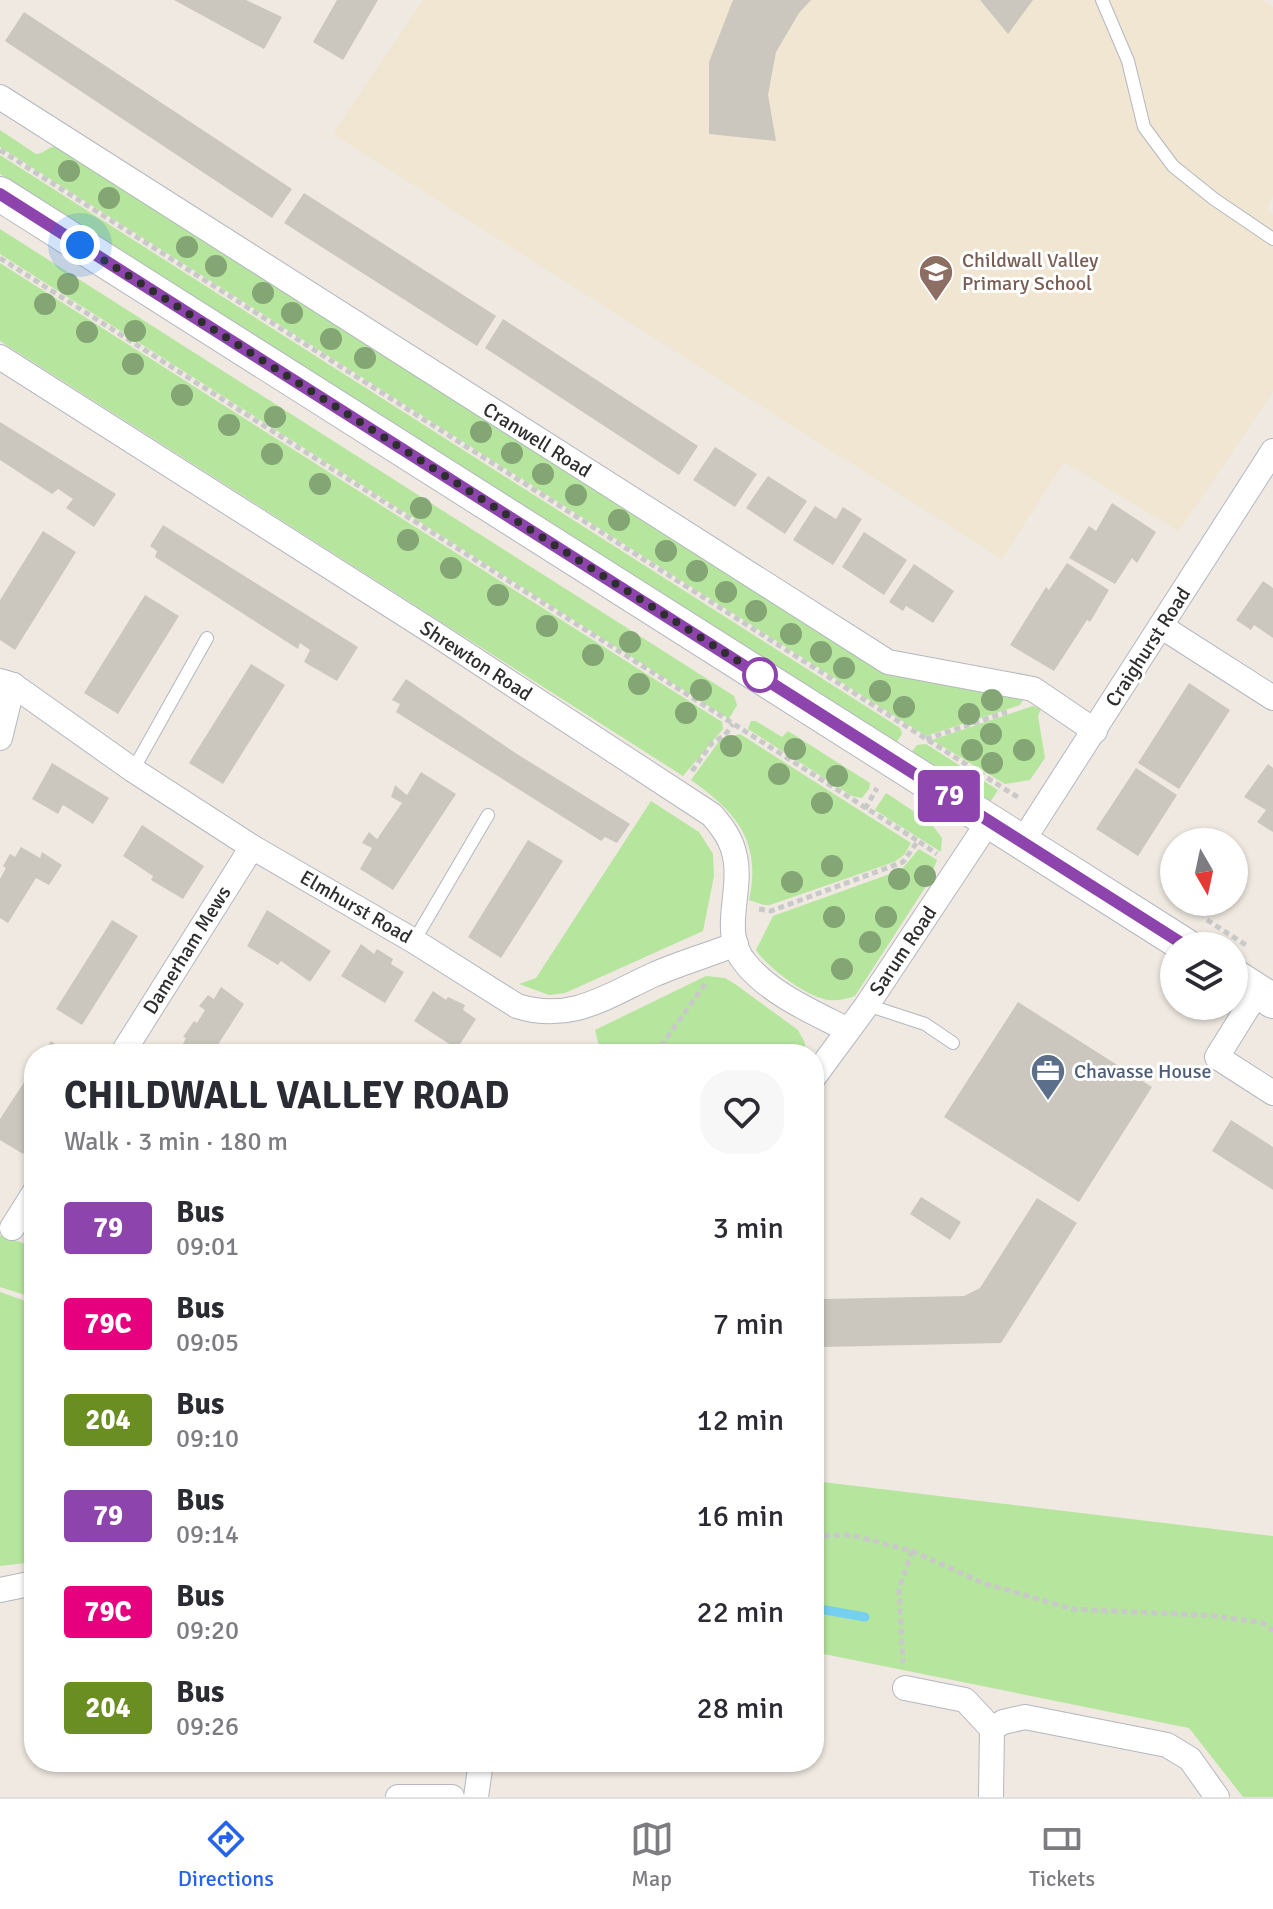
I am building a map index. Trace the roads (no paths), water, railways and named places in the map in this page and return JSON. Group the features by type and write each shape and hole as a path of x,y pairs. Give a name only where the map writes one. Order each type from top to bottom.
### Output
{"main road":[{"path":"0,194 1022,842 1196,932"}],"street":[{"name":"Cranwell Road","path":"0,97 888,662 1033,689 1095,731"},
{"name":"Shrewton Road","path":"0,357 437,635 712,815 727,832 736,858 737,881 729,946"},
{"name":"Craighurst Road","path":"1022,842 1273,451"},
{"path":"1162,627 1273,698"},
{"path":"0,738 6,683"},
{"name":"Elmhurst Road","path":"6,683 252,847 414,941 517,1006 530,1010 572,1011 597,1003 655,974 729,946"},
{"name":"Sarum Road","path":"824,1063 867,1005 989,821"},
{"name":"Damerham Mews","path":"128,1044 252,847"},
{"path":"729,946 767,985 848,1030"},
{"path":"1255,989 1217,1057 1273,1093"},
{"path":"0,1590 24,1585"},
{"path":"905,1688 965,1700 992,1729 989,1760 991,1797"},
{"path":"992,1729 1003,1722 1025,1717 1167,1745 1190,1759 1217,1797"},
{"path":"476,1797 480,1772"},
{"path":"398,1797 452,1797"}],"lane":[{"path":"1102,0 1128,61 1144,127 1173,166 1214,199 1273,239"},
{"path":"133,770 207,638"},
{"path":"414,941 488,815"},
{"path":"867,1005 925,1024 953,1043"}],"waterway":[{"path":"824,1610 865,1617"}],"place":[{"name":"Childwall Valley Primary School","path":"936,303"},
{"name":"Chavasse House","path":"1048,1102"}]}
